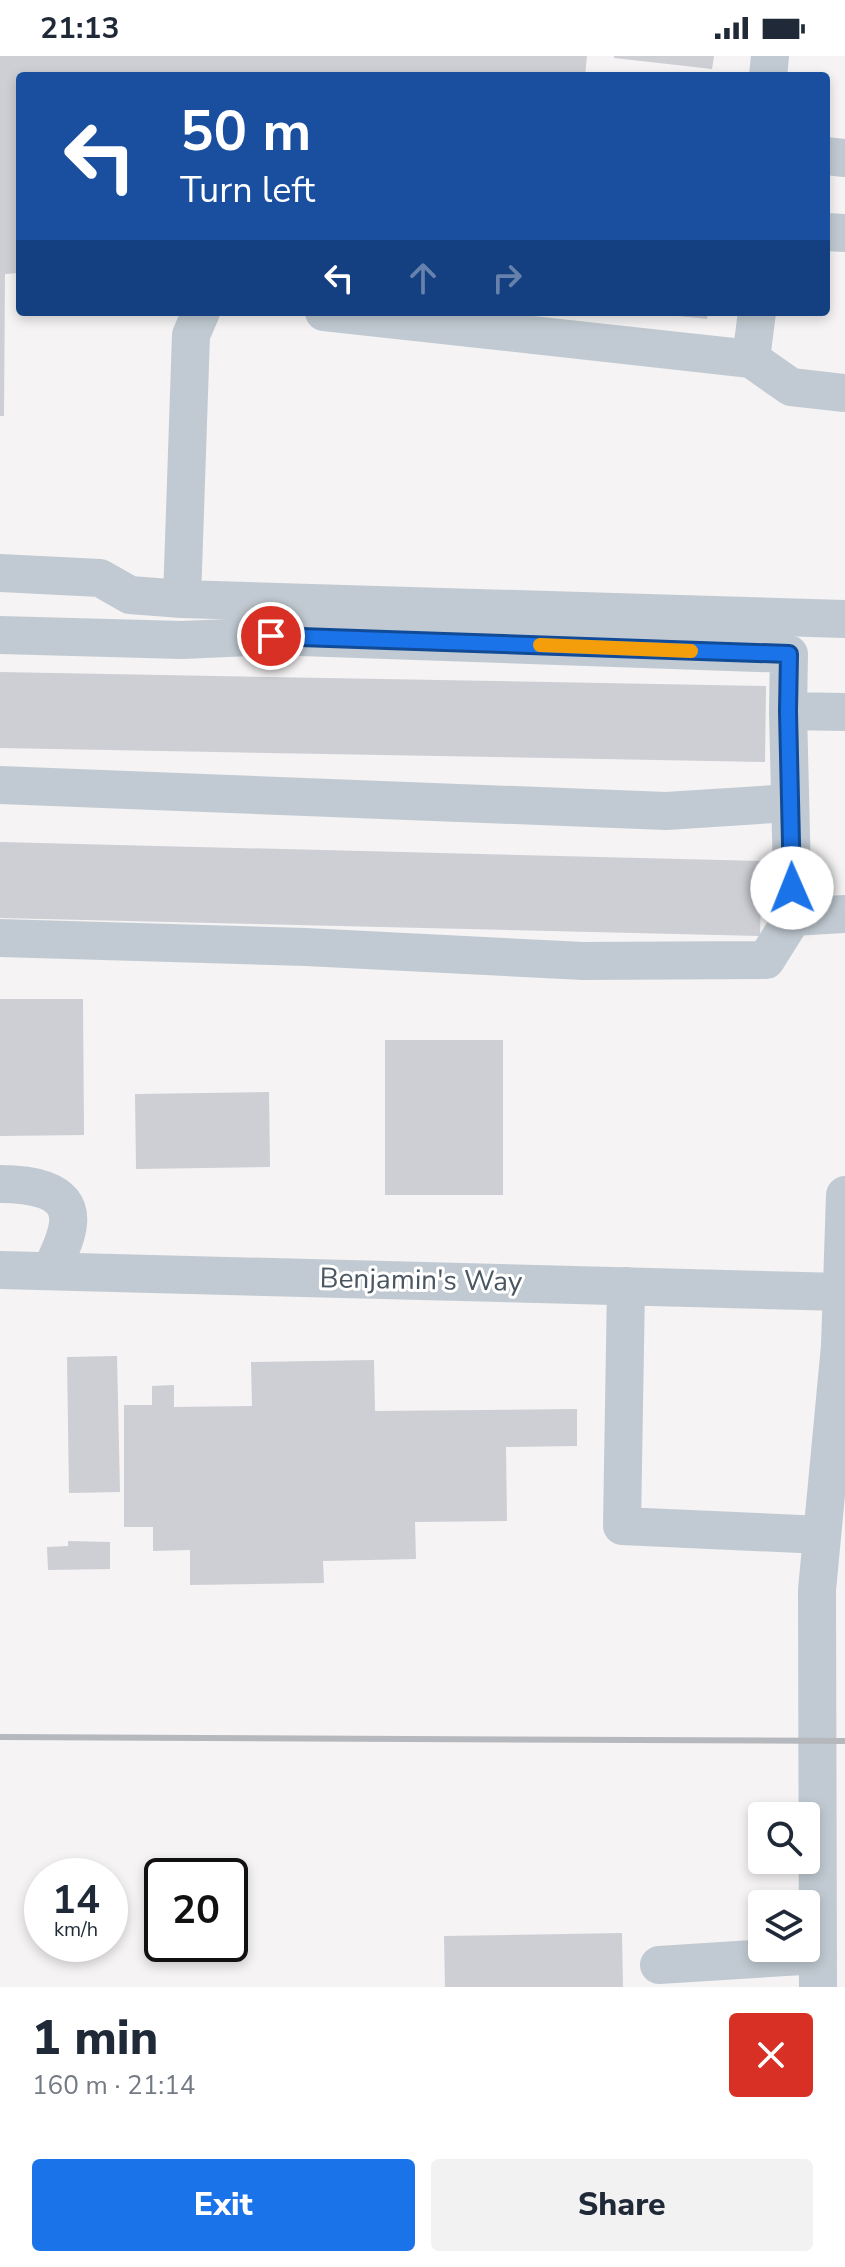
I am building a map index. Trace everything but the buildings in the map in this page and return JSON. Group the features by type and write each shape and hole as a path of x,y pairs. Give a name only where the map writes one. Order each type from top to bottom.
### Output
{"street":[{"path":"182,599 191,335 199,316"},
{"path":"360,316 751,359 791,387 845,393"},
{"path":"751,359 756,316"},
{"path":"0,573 100,578 130,595 182,599 845,619"},
{"path":"0,635 182,640 271,636 789,654 793,917 766,960 583,961 306,947 0,938"},
{"path":"788,711 845,712"},
{"path":"0,785 666,811 790,803"},
{"path":"793,917 845,914"},
{"path":"0,1184 26,1184 52,1192 62,1203 68,1214 68,1225 51,1271"},
{"path":"659,1965 818,1971 832,1916 817,1590 843,1292 845,1195"},
{"name":"Benjamin's Way","path":"0,1270 843,1292"},
{"path":"626,1286 622,1526 822,1535"}],"railway":[{"path":"0,1737 845,1741"}],"slow traffic":[{"path":"540,645 691,651"}],"route":[{"path":"271,636 789,654 792,888"}]}
